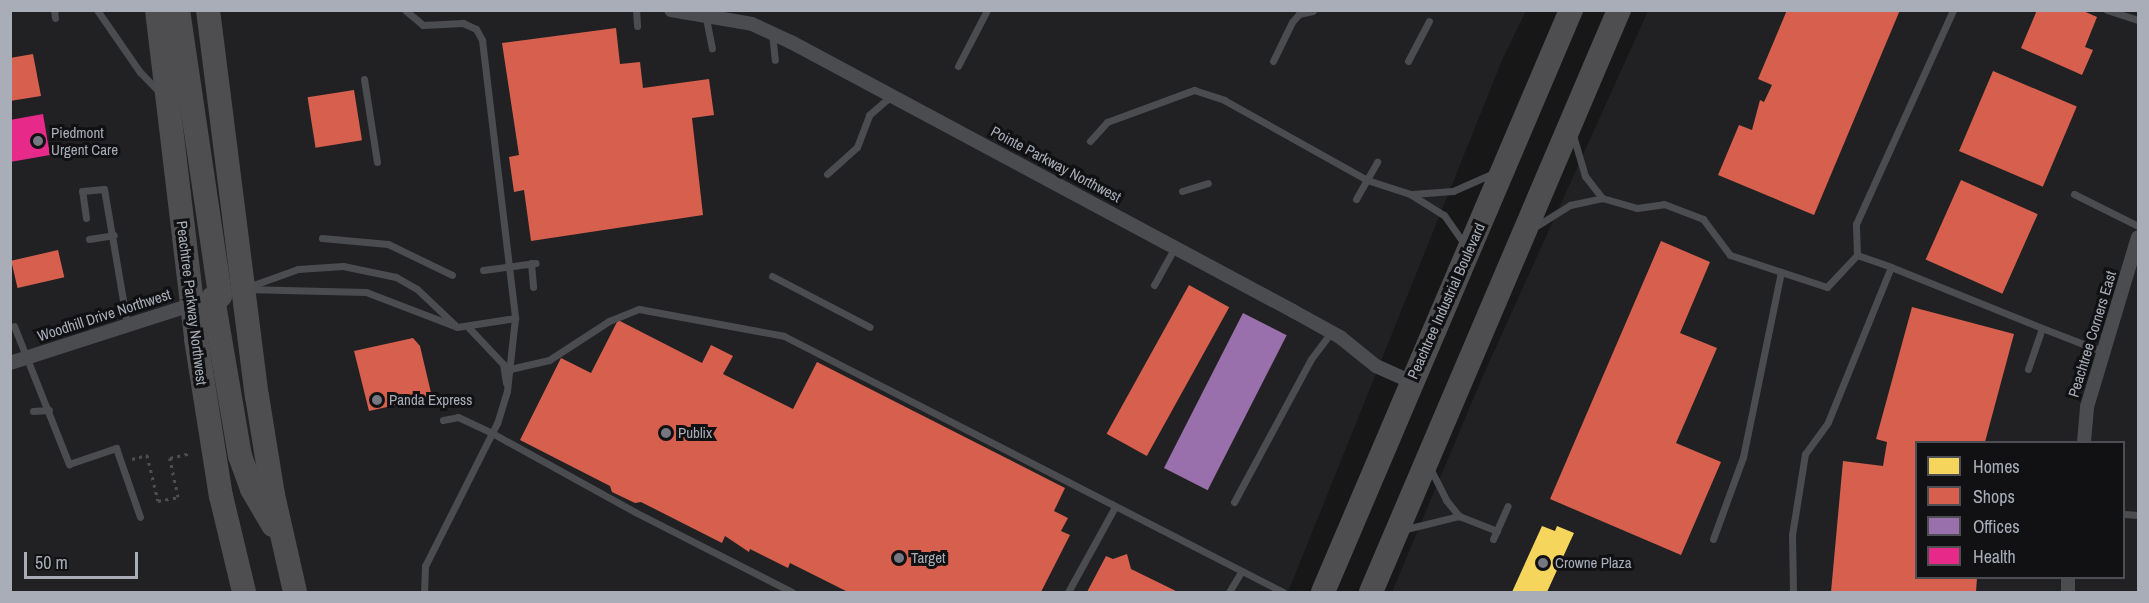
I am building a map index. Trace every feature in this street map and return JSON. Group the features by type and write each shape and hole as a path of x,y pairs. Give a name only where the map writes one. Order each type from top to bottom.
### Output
{"highway":[{"name":"Peachtree Parkway Northwest","path":"157,10 169,102 217,297 295,592"},
{"path":"178,10 217,297"},
{"name":"Peachtree Parkway Northwest","path":"208,10 221,496 244,592"},
{"name":"Peachtree Industrial Boulevard","path":"1323,592 1410,381 1504,169 1571,10"},
{"path":"1371,592 1522,242 1618,10"}],"street":[{"name":"Pointe Parkway Northwest","path":"670,10 706,18 752,24 772,33 892,95 1331,332 1376,366 1410,381"},
{"name":"Peachtree Corners East","path":"2084,441 2087,406 2139,237"},
{"name":"Woodhill Drive Northwest","path":"10,363 217,297"}],"lane":[{"path":"97,10 140,72 169,102"},
{"path":"405,10 423,25 464,23 476,29 482,40 515,318 507,391 492,433 425,566 424,592"},
{"path":"636,10 637,26"},
{"path":"958,66 987,10"},
{"path":"1522,242 1541,221 1570,205 1602,198 1637,208 1664,204 1703,219 1730,255 1827,287 1857,255 1856,224 1953,10"},
{"path":"2108,10 2139,20"},
{"path":"1273,61 1299,14 1313,11"},
{"path":"706,18 712,48"},
{"path":"1408,61 1429,21"},
{"path":"772,33 775,60"},
{"path":"364,79 377,162"},
{"path":"1090,141 1107,122 1194,90 1224,100 1367,180 1410,194 1444,215 1468,249"},
{"path":"827,174 857,147 869,115 892,95"},
{"path":"1571,124 1585,176 1602,198"},
{"path":"1356,199 1377,162"},
{"path":"1410,194 1453,191 1504,169"},
{"path":"1182,191 1208,183"},
{"path":"86,218 82,191 104,189 114,236 127,324"},
{"path":"2074,194 2139,226"},
{"path":"88,239 114,236"},
{"path":"322,238 388,244 452,275"},
{"path":"1154,285 1175,247"},
{"path":"1857,255 2104,352"},
{"path":"483,270 533,263 533,287"},
{"path":"217,297 298,269 344,266 396,277 417,289 457,327"},
{"path":"1794,592 1792,535 1805,454 1828,422 1891,267"},
{"path":"1713,538 1743,457 1781,272"},
{"path":"772,276 870,327"},
{"path":"217,297 330,289 366,292 457,327 469,328 515,318"},
{"path":"510,369 549,360 609,321 639,309 784,336 1283,592"},
{"path":"14,326 69,464 116,448 140,517"},
{"path":"469,328 503,364 507,391"},
{"path":"2028,369 2042,328"},
{"path":"1234,502 1311,359 1331,332"},
{"path":"33,411 49,410"},
{"path":"443,420 458,417 492,433 643,516 792,592"},
{"path":"1427,458 1446,500 1459,516 1497,531"},
{"path":"1493,539 1508,506"},
{"path":"1068,592 1115,507"},
{"path":"1394,537 1412,525 1459,516"},
{"path":"1229,592 1241,572"}],"path":[{"path":"121,462 147,455 158,501 178,497 170,458 191,453"}],"shaded area":[{"path":"10,11 1526,11 1503,58 1288,592 11,592"},
{"path":"1648,11 2138,11 2138,592 1392,592 1482,378"}],"building: Homes":[{"name":"Crowne Plaza","path":"1542,526 1555,531 1557,526 1574,533 1547,592 1512,592"}],"building: Shops":[{"path":"1787,10 1900,10 1814,215 1718,175 1739,125 1752,130 1760,100 1764,102 1772,85 1758,79"},
{"path":"2037,10 2081,10 2097,17 2085,47 2093,50 2082,75 2021,48"},
{"path":"616,28 620,64 640,62 643,88 709,79 714,115 692,118 703,215 531,241 524,190 514,192 509,157 519,155 502,43"},
{"path":"33,54 41,96 10,101 10,58"},
{"path":"1993,71 2077,107 2043,187 1959,151"},
{"path":"354,90 362,140 316,148 308,97"},
{"path":"1961,180 2038,214 2002,294 1926,259"},
{"path":"1661,241 1710,262 1680,333 1717,348 1676,443 1721,462 1681,555 1550,499"},
{"path":"58,250 64,277 18,288 11,261"},
{"path":"1189,285 1229,307 1147,456 1107,434"},
{"path":"1912,307 2014,334 1985,441 1915,441 1915,579 1977,579 1976,592 1831,592 1843,461 1883,466 1887,442 1876,439"},
{"path":"618,320 702,363 711,345 733,356 723,374 793,409 817,362 1065,488 1054,511 1068,518 1061,531 1070,535 1041,592 848,592 790,563 788,568 750,549 749,552 725,536 722,543 641,502 635,503 612,492 610,486 520,440 561,358 591,373"},
{"path":"413,338 420,346 432,397 369,411 354,351"},
{"path":"1127,554 1131,569 1178,592 1087,592 1106,556 1113,559"}],"building: Offices":[{"path":"1243,313 1287,335 1208,490 1164,468"}],"building: Health":[{"path":"43,114 50,155 10,162 10,120"}],"place":[{"name":"Piedmont Urgent Care","path":"38,141"},
{"name":"Panda Express","path":"377,400"},
{"name":"Publix","path":"666,433"},
{"name":"Target","path":"899,558"},
{"name":"Crowne Plaza","path":"1543,563"}]}
